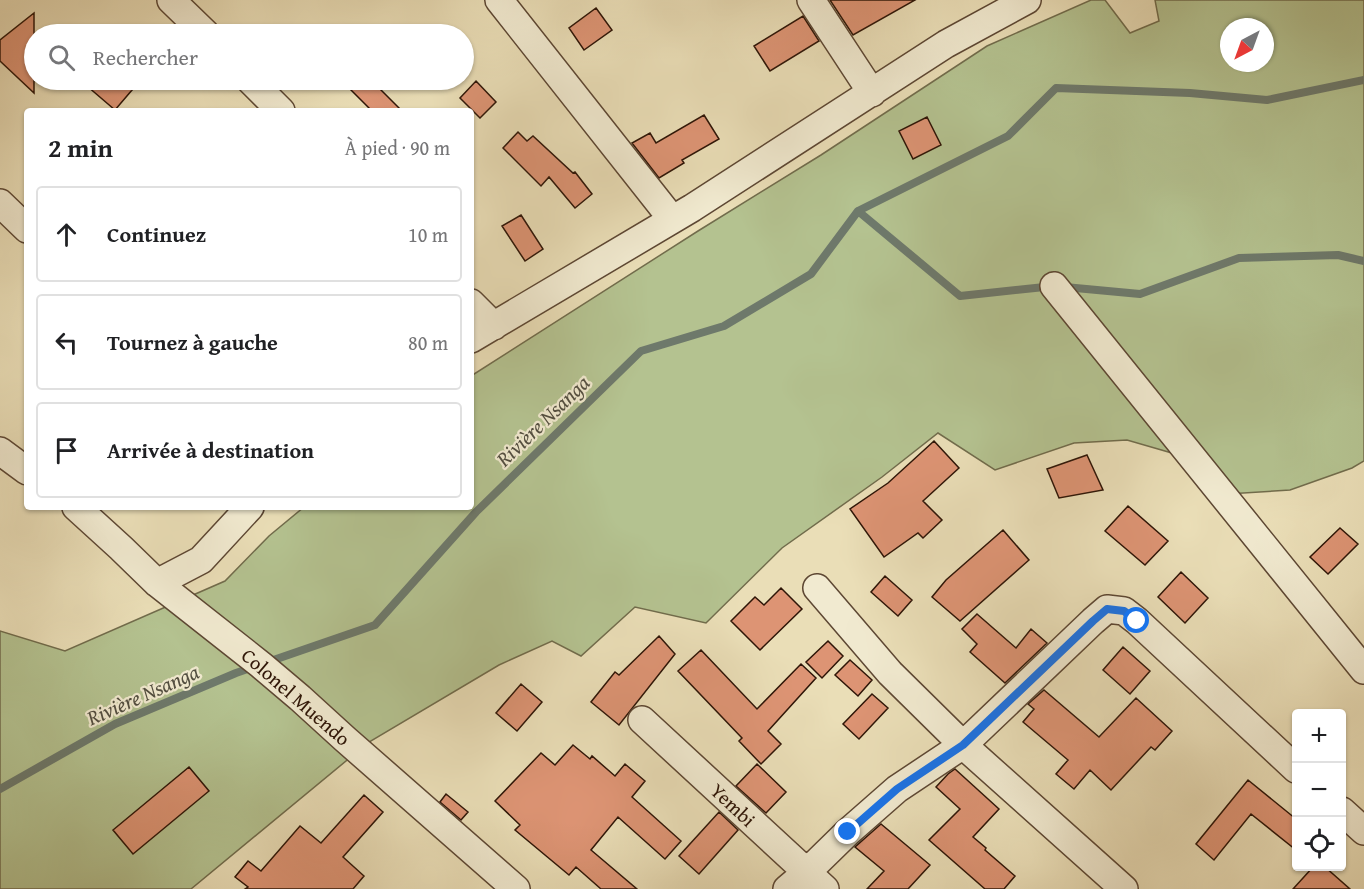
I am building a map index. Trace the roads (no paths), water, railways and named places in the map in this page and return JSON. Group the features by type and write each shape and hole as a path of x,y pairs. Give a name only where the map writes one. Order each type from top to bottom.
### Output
{"street":[{"path":"171,0 196,24"},
{"path":"499,0 672,219"},
{"path":"811,0 872,93"},
{"path":"474,337 672,219 946,44 1027,0"},
{"path":"260,90 278,108"},
{"path":"0,203 24,226"},
{"path":"1054,286 1364,670"},
{"path":"474,306 494,326"},
{"path":"0,451 24,469"},
{"name":"Colonel Muendo","path":"79,510 157,583 300,698 516,889"},
{"path":"157,583 201,560 247,510"},
{"path":"817,588 890,673 963,745 1124,889"},
{"path":"806,883 848,832 897,789 963,745 1107,609 1124,611 1137,621 1292,765"},
{"name":"Yembi","path":"642,720 806,883"},
{"path":"1346,815 1364,831"}],"waterway":[{"name":"Rivière Nsanga","path":"0,789 115,724 236,673 375,625 476,512 641,351 724,326 811,274 858,211 1008,136 1056,88 1190,93 1267,100 1364,80"},
{"path":"858,211 960,296 1054,286 1140,294 1239,258 1338,255 1364,261"}]}
